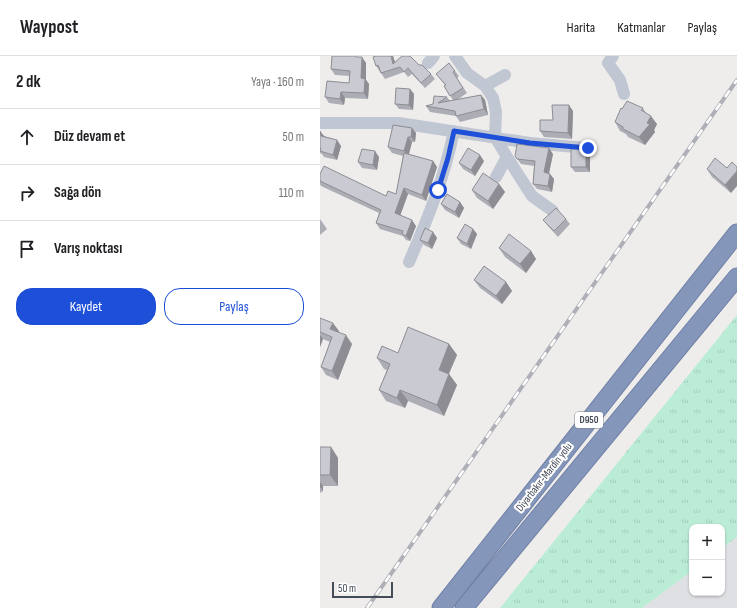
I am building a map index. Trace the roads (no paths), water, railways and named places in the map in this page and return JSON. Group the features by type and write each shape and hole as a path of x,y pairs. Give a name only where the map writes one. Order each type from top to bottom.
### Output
{"highway":[{"name":"Diyarbakır-Mardin yolu","path":"441,608 737,233"},
{"name":"Diyarbakır-Mardin yolu","path":"464,608 737,277"}],"street":[{"path":"455,56 467,73 485,86 493,98 496,112 495,137 506,157 532,196 553,211"},
{"path":"613,56 608,63 620,80 624,94"},
{"path":"485,86 505,75"},
{"path":"320,123 399,123 536,144 588,148"},
{"path":"409,262 434,205 448,158 454,131"},
{"path":"496,177 506,157"}],"railway":[{"path":"367,608 737,80"}]}
